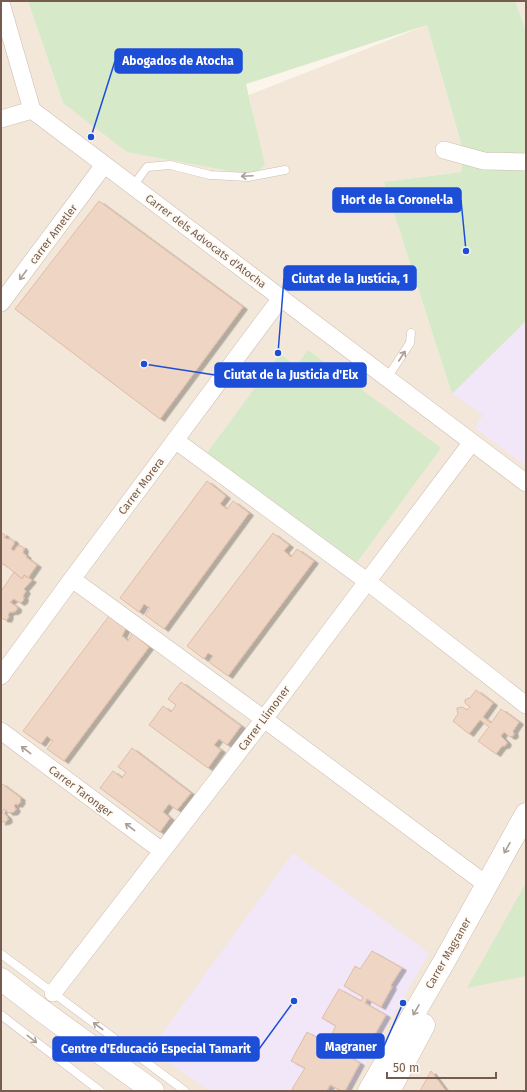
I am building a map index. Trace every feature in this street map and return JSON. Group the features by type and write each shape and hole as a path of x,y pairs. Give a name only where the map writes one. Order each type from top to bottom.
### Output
{"main road":[{"name":"Carrer Magraner","path":"368,1091 445,960 526,814"},
{"name":"Carrer Magraner","path":"389,1091 526,843"},
{"path":"1,979 41,1010 153,1091"},
{"path":"1,996 130,1091"}],"street":[{"path":"1,3 4,23 32,110 1,119"},
{"name":"Carrer dels Advocats d'Atocha","path":"32,110 526,483"},
{"path":"444,150 484,161 526,162"},
{"name":"carrer Ametler","path":"1,303 104,165"},
{"name":"Carrer Morera","path":"1,676 281,298"},
{"path":"175,440 368,582 526,705"},
{"name":"Carrer Llimoner","path":"53,993 264,719 472,442"},
{"path":"72,579 264,719 487,885"},
{"name":"Carrer Taronger","path":"1,731 162,851"}],"lane":[{"path":"133,186 147,167 170,166 210,175 248,177 285,170"},
{"path":"387,378 410,343 411,333"},
{"path":"1,954 185,1091"},
{"path":"1,1015 100,1091"}],"shaded area":[{"path":"1,1 28,1 63,103 264,165 249,95 427,25 464,153 461,172 384,182 452,394 526,321 526,1091 1,1091"},
{"path":"515,1 526,1 526,32"},
{"path":"526,321 526,466 475,428 483,415 452,394"},
{"path":"293,853 429,953 350,1091 209,1091 151,1049"}],"green space":[{"path":"28,1 515,1 526,31 526,321 452,394 384,182 461,172 464,153 427,25 246,84 265,165 252,175 127,152 63,103"},
{"path":"308,350 441,448 357,562 207,453 280,354 296,366"},
{"path":"526,883 526,976 467,988"}],"building":[{"path":"99,201 243,307 160,419 15,309"},
{"path":"207,481 226,496 220,504 227,509 233,501 249,513 164,629 145,615 150,608 144,604 139,612 120,598"},
{"path":"2,533 7,539 12,539 14,541 11,549 14,551 17,546 22,546 24,549 23,553 27,556 26,557 37,565 28,578 24,575 22,579 1,563"},
{"path":"273,533 289,545 284,551 291,557 297,549 314,561 228,676 209,662 213,656 208,653 204,659 187,646"},
{"path":"14,572 22,579 24,575 32,580 24,589 26,591 23,596 23,601 20,603 14,599 10,602 17,607 17,610 10,612 7,620 4,620 1,617 1,589 2,590"},
{"path":"109,616 126,628 122,636 128,641 132,633 149,647 64,761 47,749 53,741 47,736 41,744 23,731"},
{"path":"181,682 241,726 227,745 219,739 214,745 221,750 208,768 149,725 163,706 171,712 176,705 168,699"},
{"path":"476,690 493,703 483,717 491,723 501,709 519,722 513,731 513,736 510,737 504,732 501,736 507,743 505,746 502,746 496,754 478,741 489,727 480,720 469,734 453,721 458,714 457,708 462,707 467,710 470,707 465,703 465,700 470,698"},
{"path":"132,748 191,793 177,810 169,804 163,812 170,818 160,832 100,788 113,771 122,778 126,772 118,767"},
{"path":"1,783 21,798 21,801 18,805 16,804 14,806 16,809 14,812 9,813 4,809 2,812 7,816 8,820 1,823"},
{"path":"372,951 402,968 391,985 392,987 381,1007 367,999 365,1003 386,1015 369,1045 356,1038 347,1055 360,1063 345,1091 330,1085 327,1091 295,1091 292,1089 305,1068 291,1061 307,1032 327,1043 336,1026 322,1018 339,989 361,1001 363,997 344,986 355,966 360,969"},
{"path":"431,1071 446,1091 420,1091"}],"place":[{"name":"Abogados de Atocha","path":"91,137"},
{"name":"Hort de la Coronel·la","path":"466,251"},
{"name":"Ciutat de la Justícia, 1","path":"278,353"},
{"name":"Ciutat de la Justicia d'Elx","path":"144,364"},
{"name":"Centre d'Educació Especial Tamarit","path":"294,1001"},
{"name":"Magraner","path":"403,1003"}]}
